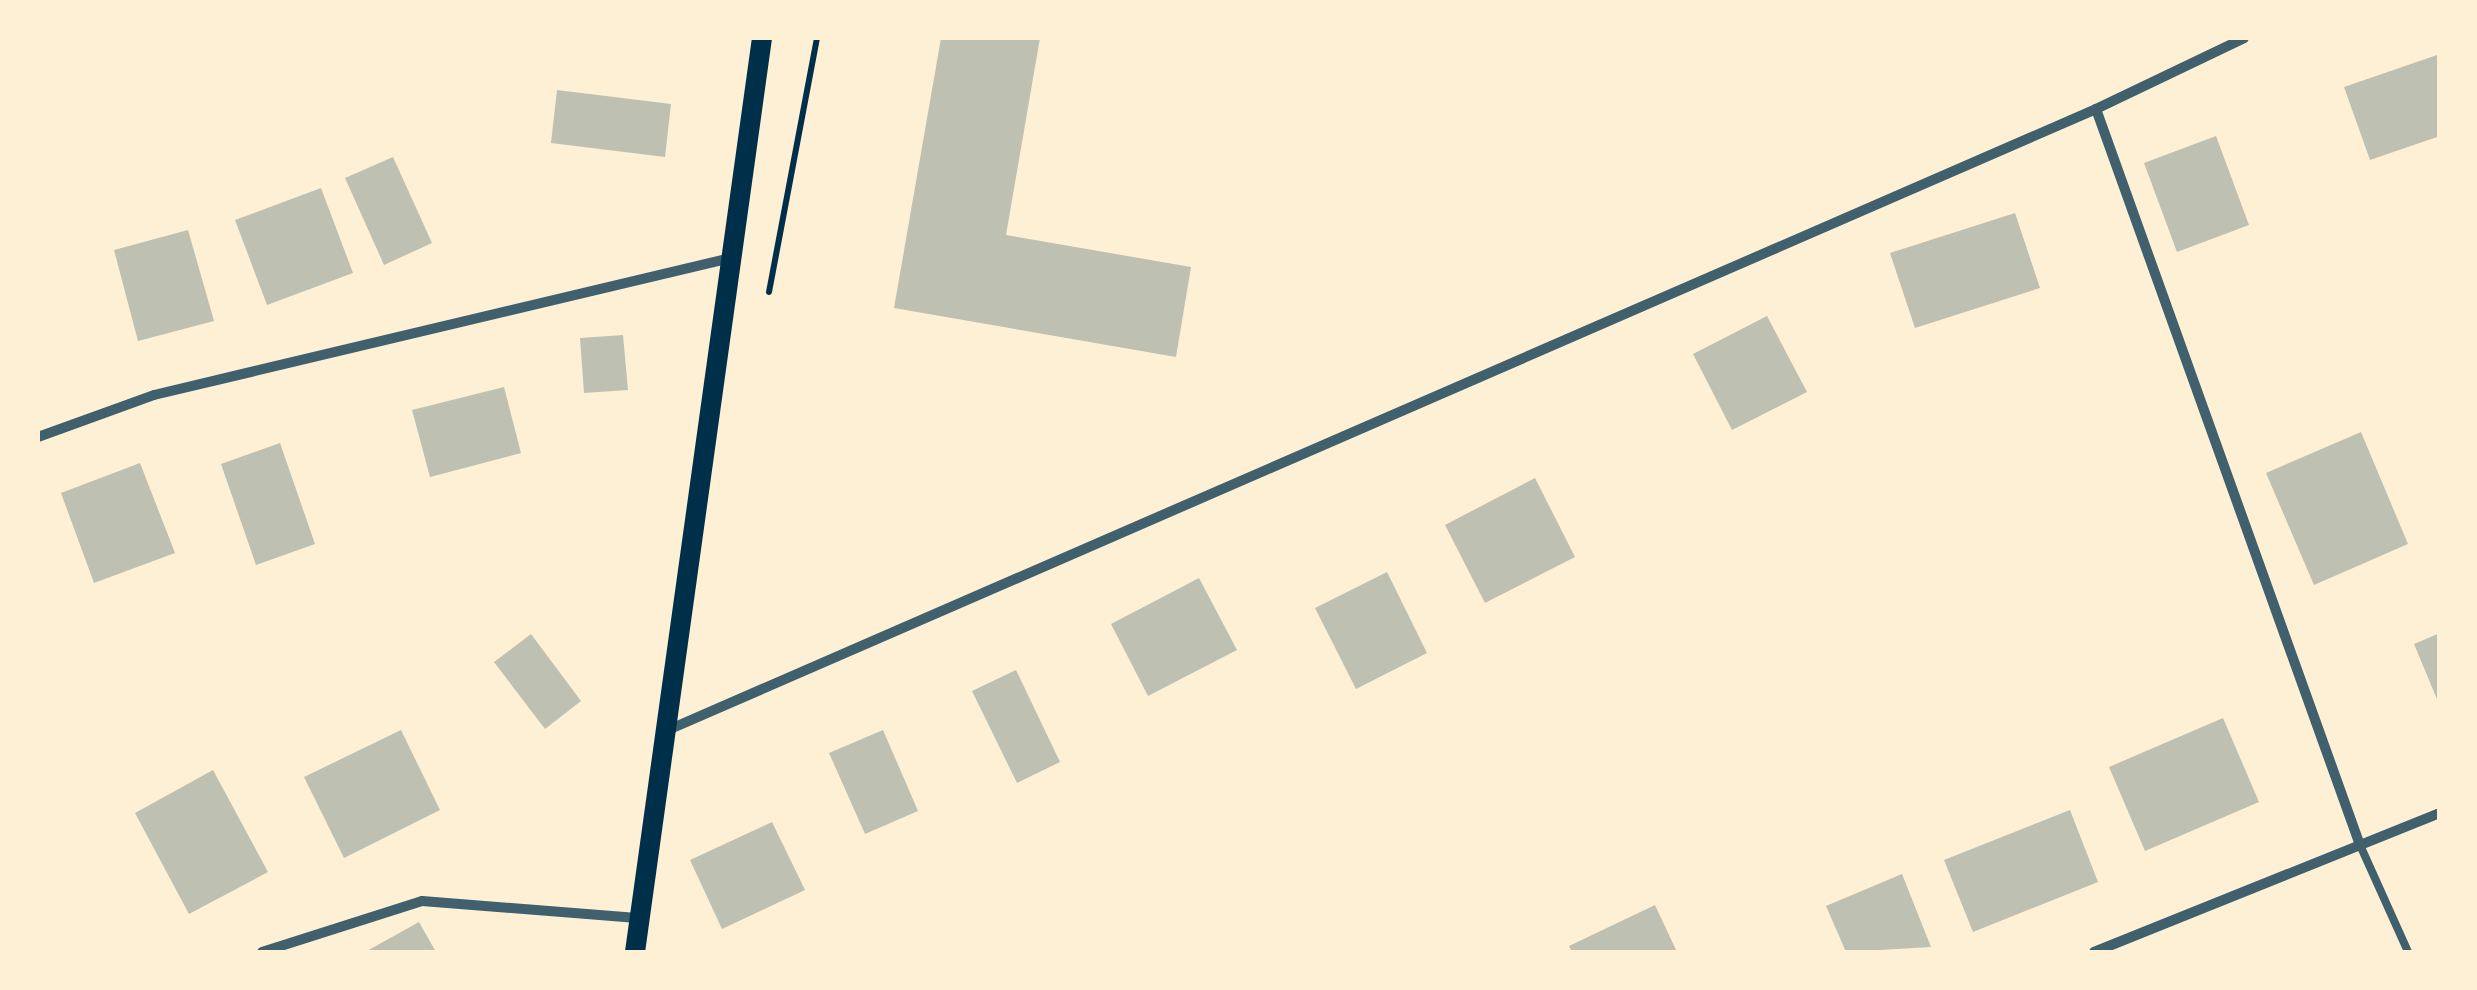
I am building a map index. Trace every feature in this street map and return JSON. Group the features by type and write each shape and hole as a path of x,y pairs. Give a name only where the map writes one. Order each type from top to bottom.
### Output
{"main road":[{"path":"635,952 726,259 762,38"}],"street":[{"path":"667,730 2096,108 2244,38"},
{"path":"2096,108 2360,845"},
{"path":"38,437 154,395 726,259"},
{"path":"2094,952 2440,813"},
{"path":"262,952 422,900 640,918"}],"lane":[{"path":"2360,845 2408,952"}],"building":[{"path":"941,38 1040,38 1006,235 1191,267 1176,357 894,308"},
{"path":"2440,54 2440,136 2370,160 2344,87"},
{"path":"557,90 671,104 665,157 551,143"},
{"path":"2216,136 2249,225 2177,252 2144,163"},
{"path":"393,157 432,243 384,265 345,178"},
{"path":"321,188 353,273 267,305 235,220"},
{"path":"2015,213 2040,288 1915,328 1890,253"},
{"path":"188,230 214,321 138,341 114,250"},
{"path":"1767,316 1807,392 1732,430 1693,354"},
{"path":"623,335 628,390 584,393 580,338"},
{"path":"504,387 521,453 430,477 412,410"},
{"path":"2361,432 2408,544 2314,585 2266,473"},
{"path":"280,443 315,544 256,565 221,464"},
{"path":"140,463 175,553 94,583 61,493"},
{"path":"1535,478 1575,557 1485,603 1445,525"},
{"path":"1387,572 1427,653 1356,689 1315,608"},
{"path":"1199,578 1237,650 1148,696 1111,624"},
{"path":"2440,633 2440,704 2439,704 2414,644"},
{"path":"531,634 581,701 545,729 494,662"},
{"path":"1016,670 1060,762 1017,783 972,691"},
{"path":"2223,718 2259,802 2145,851 2109,767"},
{"path":"401,730 440,810 344,858 304,777"},
{"path":"883,730 918,811 865,834 829,753"},
{"path":"213,770 268,872 189,914 135,813"},
{"path":"2070,810 2098,882 1973,932 1944,860"},
{"path":"772,822 805,890 722,929 690,860"},
{"path":"1902,874 1931,947 1846,952 1826,906"},
{"path":"1655,905 1677,952 1572,952 1569,946"},
{"path":"419,922 436,952 365,952"}]}
